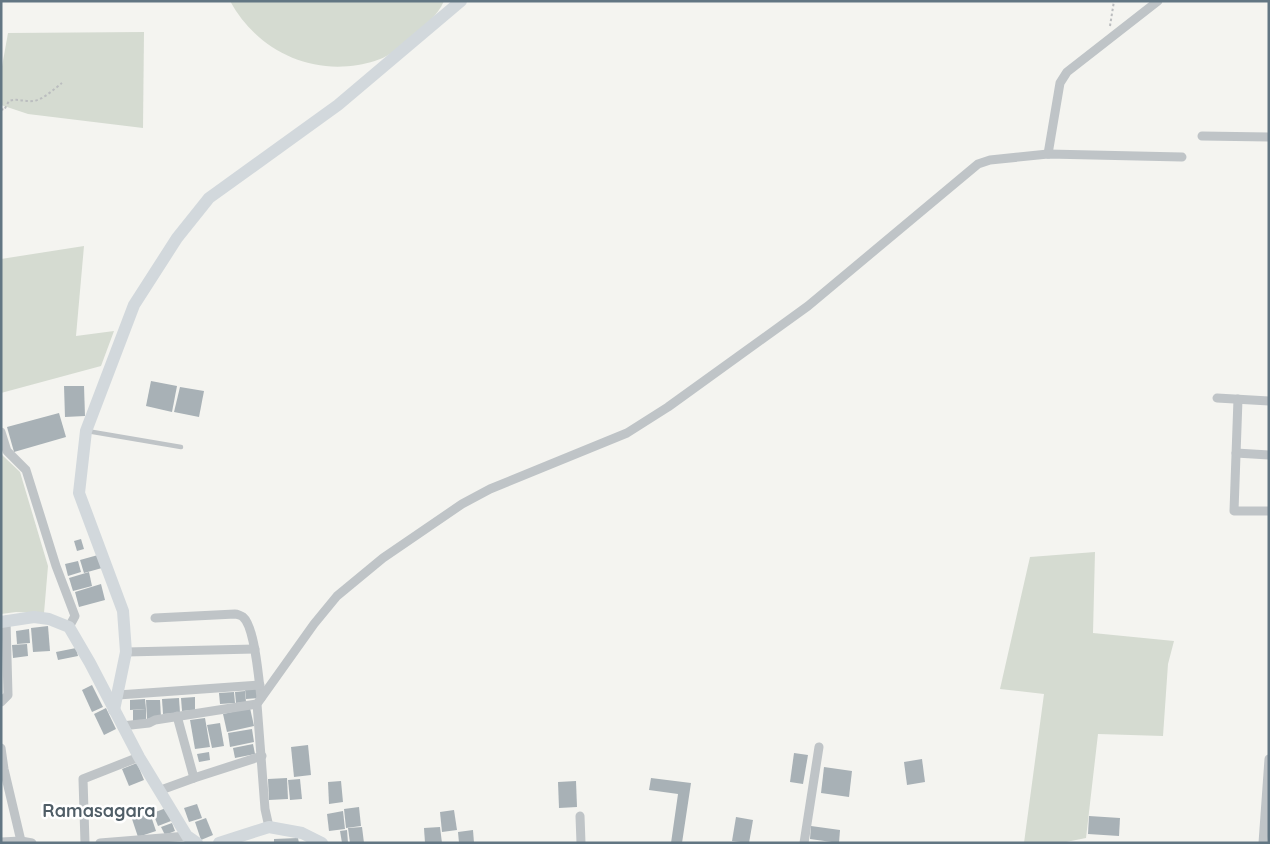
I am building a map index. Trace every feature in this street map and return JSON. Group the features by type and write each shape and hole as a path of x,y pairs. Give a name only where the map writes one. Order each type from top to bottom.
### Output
{"street":[{"path":"114,710 126,652 123,611 80,493 86,431 134,305 177,238 209,198 338,105 461,1"},
{"path":"1048,154 1060,83 1067,72 1158,1"},
{"path":"1202,136 1269,137"},
{"path":"122,726 149,724 155,720 259,701 314,624 337,596 383,558 462,504 490,489 627,433 668,407 808,306 978,164 990,160 1048,154 1182,157"},
{"path":"1217,398 1269,401"},
{"path":"1238,399 1234,511 1269,512"},
{"path":"1,432 7,450 26,470 56,566 76,616 69,627"},
{"path":"1236,453 1269,455"},
{"path":"155,618 236,614 242,616 248,623 255,649 260,685 259,701 265,809 269,827"},
{"path":"1,702 8,695 4,621 34,617 49,619 69,627 139,757 192,840 100,843"},
{"path":"126,652 255,649"},
{"path":"118,696 260,685"},
{"path":"177,716 194,778"},
{"path":"804,843 819,747"},
{"path":"1,748 21,841"},
{"path":"161,790 262,756"},
{"path":"85,843 84,779 139,757"},
{"path":"1263,843 1269,759"},
{"path":"580,816 581,843"},
{"path":"219,843 269,827 322,843"},
{"path":"1,842 21,841 32,843"}],"lane":[{"path":"86,431 181,447"}],"path":[{"path":"1108,40 1114,1"},
{"path":"1,109 4,110 9,101 15,99 38,100 62,83"}],"shaded area":[{"path":"230,1 444,1 430,21 393,52 371,62 338,67 301,61 284,54 253,32"},
{"path":"144,32 143,128 28,114 1,105 1,72 8,33"},
{"path":"84,246 76,336 114,331 101,366 1,393 1,259"},
{"path":"1,454 20,472 48,566 44,613 16,612 1,614"},
{"path":"1095,552 1093,633 1174,641 1168,664 1163,736 1098,734 1086,838 1061,843 1024,843 1044,694 1000,689 1030,557"}],"building":[{"path":"151,381 177,386 172,412 146,406"},
{"path":"64,386 84,386 85,416 65,417"},
{"path":"180,387 204,391 199,417 174,412"},
{"path":"59,413 66,437 14,452 7,427"},
{"path":"81,539 84,549 77,551 74,541"},
{"path":"98,555 102,568 84,573 80,560"},
{"path":"78,561 81,572 68,576 65,564"},
{"path":"89,572 92,586 73,591 69,578"},
{"path":"101,584 105,600 79,607 75,592"},
{"path":"48,626 50,651 33,652 31,628"},
{"path":"29,629 30,643 17,644 16,631"},
{"path":"27,644 28,656 13,658 12,645"},
{"path":"76,648 78,656 58,660 56,652"},
{"path":"92,685 103,707 92,712 82,690"},
{"path":"258,687 259,698 246,699 245,689"},
{"path":"245,691 246,702 236,703 235,692"},
{"path":"234,692 235,703 220,704 219,693"},
{"path":"195,697 195,710 182,711 181,698"},
{"path":"179,698 180,713 163,714 162,699"},
{"path":"145,699 146,709 130,710 130,700"},
{"path":"146,700 160,700 161,717 147,719"},
{"path":"106,708 116,729 104,735 94,714"},
{"path":"250,708 254,726 227,732 223,714"},
{"path":"146,709 146,721 133,722 133,710"},
{"path":"205,718 210,747 195,749 190,720"},
{"path":"220,723 224,746 212,748 207,725"},
{"path":"252,729 254,742 230,747 228,733"},
{"path":"253,744 255,754 235,758 233,748"},
{"path":"308,745 311,775 294,777 291,747"},
{"path":"209,752 210,760 199,762 197,754"},
{"path":"794,753 808,755 803,784 790,782"},
{"path":"922,759 925,782 907,785 904,762"},
{"path":"137,763 144,780 129,786 122,769"},
{"path":"824,767 852,771 849,797 821,793"},
{"path":"287,778 288,799 269,800 268,779"},
{"path":"651,778 691,783 682,843 671,843 678,794 649,790"},
{"path":"300,779 302,799 290,800 288,780"},
{"path":"341,781 343,802 329,804 328,782"},
{"path":"576,781 577,807 559,808 558,782"},
{"path":"197,804 202,818 189,822 184,808"},
{"path":"359,807 361,826 346,828 344,809"},
{"path":"166,808 171,821 158,826 153,813"},
{"path":"454,810 457,830 442,832 440,812"},
{"path":"343,811 345,829 329,831 327,814"},
{"path":"150,813 156,831 138,837 132,819"},
{"path":"1089,816 1120,818 1119,836 1088,834"},
{"path":"736,817 753,820 749,843 732,841"},
{"path":"206,818 213,835 201,840 195,822"},
{"path":"172,823 175,831 165,835 161,827"},
{"path":"811,826 840,830 839,843 810,839"},
{"path":"362,827 364,843 350,843 348,828"},
{"path":"440,827 442,843 425,843 424,828"},
{"path":"347,830 348,843 342,843 340,831"},
{"path":"473,830 474,843 459,843 458,832"},
{"path":"298,838 299,843 274,843 274,839"}],"district":[{"name":"Ramasagara","path":"99,810"}]}
